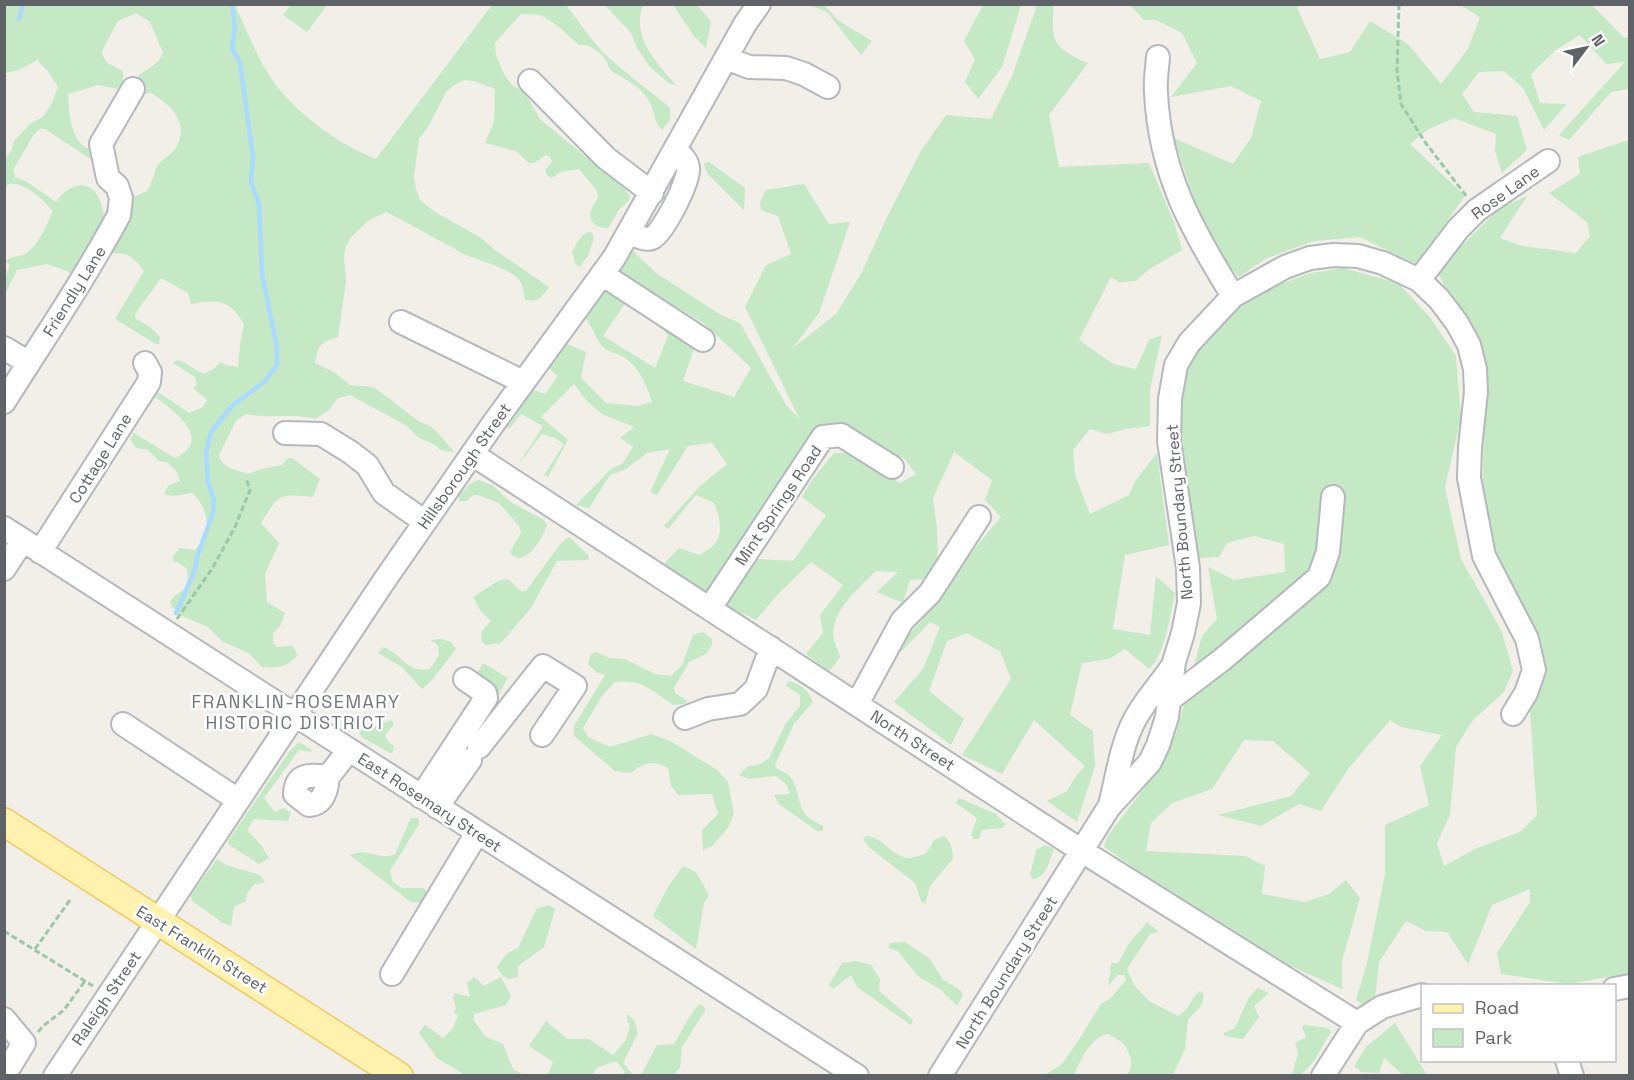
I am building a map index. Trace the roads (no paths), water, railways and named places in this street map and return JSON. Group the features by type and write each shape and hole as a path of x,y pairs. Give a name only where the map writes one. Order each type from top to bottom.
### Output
{"main road":[{"name":"East Franklin Street","path":"4,822 383,1071"}],"street":[{"name":"Hillsborough Street","path":"157,921 424,522 602,274 652,193 745,24 759,4"},
{"path":"1158,57 1155,92 1161,138 1169,172 1180,203 1195,233 1233,296"},
{"path":"726,58 749,67 786,68 804,74 828,87"},
{"path":"530,81 606,158 652,193"},
{"name":"Friendly Lane","path":"4,402 62,314 119,215 122,198 120,192 108,178 101,144 133,89"},
{"path":"629,232 644,239 652,238 659,231 681,193 688,177 688,166 685,159 675,149"},
{"name":"Rose Lane","path":"1419,280 1458,229 1477,210 1548,161"},
{"name":"North Boundary Street","path":"940,1076 1110,807 1150,762 1162,735 1174,662 1189,603 1188,568 1169,441 1170,399 1176,365 1185,351 1233,296 1285,267 1310,258 1334,255 1358,256 1383,263 1419,280 1439,299 1457,323 1469,345 1475,369 1476,392 1469,478 1484,556 1527,639 1534,670 1526,693 1513,714"},
{"path":"602,274 703,340"},
{"path":"401,322 523,382"},
{"path":"4,348 29,363"},
{"name":"Cottage Lane","path":"4,568 23,540 149,382 150,372 145,363"},
{"path":"285,433 321,434 350,452 367,465 384,493 424,522"},
{"name":"Mint Springs Road","path":"710,608 823,437 841,435 892,467"},
{"name":"North Street","path":"472,454 1082,851 1357,1023"},
{"path":"1169,700 1223,659 1320,577 1328,552 1333,497"},
{"path":"856,704 902,621 930,593 979,517"},
{"name":"East Rosemary Street","path":"23,540 857,1076"},
{"path":"685,718 708,709 740,704 756,689 771,648"},
{"name":"North Boundary Street","path":"1110,807 1133,722 1174,662"},
{"path":"429,802 474,753 543,666 575,686 542,735"},
{"path":"429,802 486,698 485,693 465,679"},
{"path":"123,724 238,800"},
{"path":"328,777 349,750"},
{"path":"392,974 477,832"},
{"name":"Raleigh Street","path":"55,1076 157,921"},
{"path":"1323,1076 1357,1023 1382,1007 1421,995"},
{"path":"4,1019 24,1043 5,1074 6,1076"}],"waterway":[{"path":"19,19 23,4"},
{"path":"176,613 194,572 213,513 214,500 208,482 206,452 211,432 232,406 265,381 277,365 277,348 262,274 259,204 251,182 253,157 240,63 232,48 235,27 232,4"}],"district":[{"name":"FRANKLIN-ROSEMARY HISTORIC DISTRICT","path":"296,712"}]}
